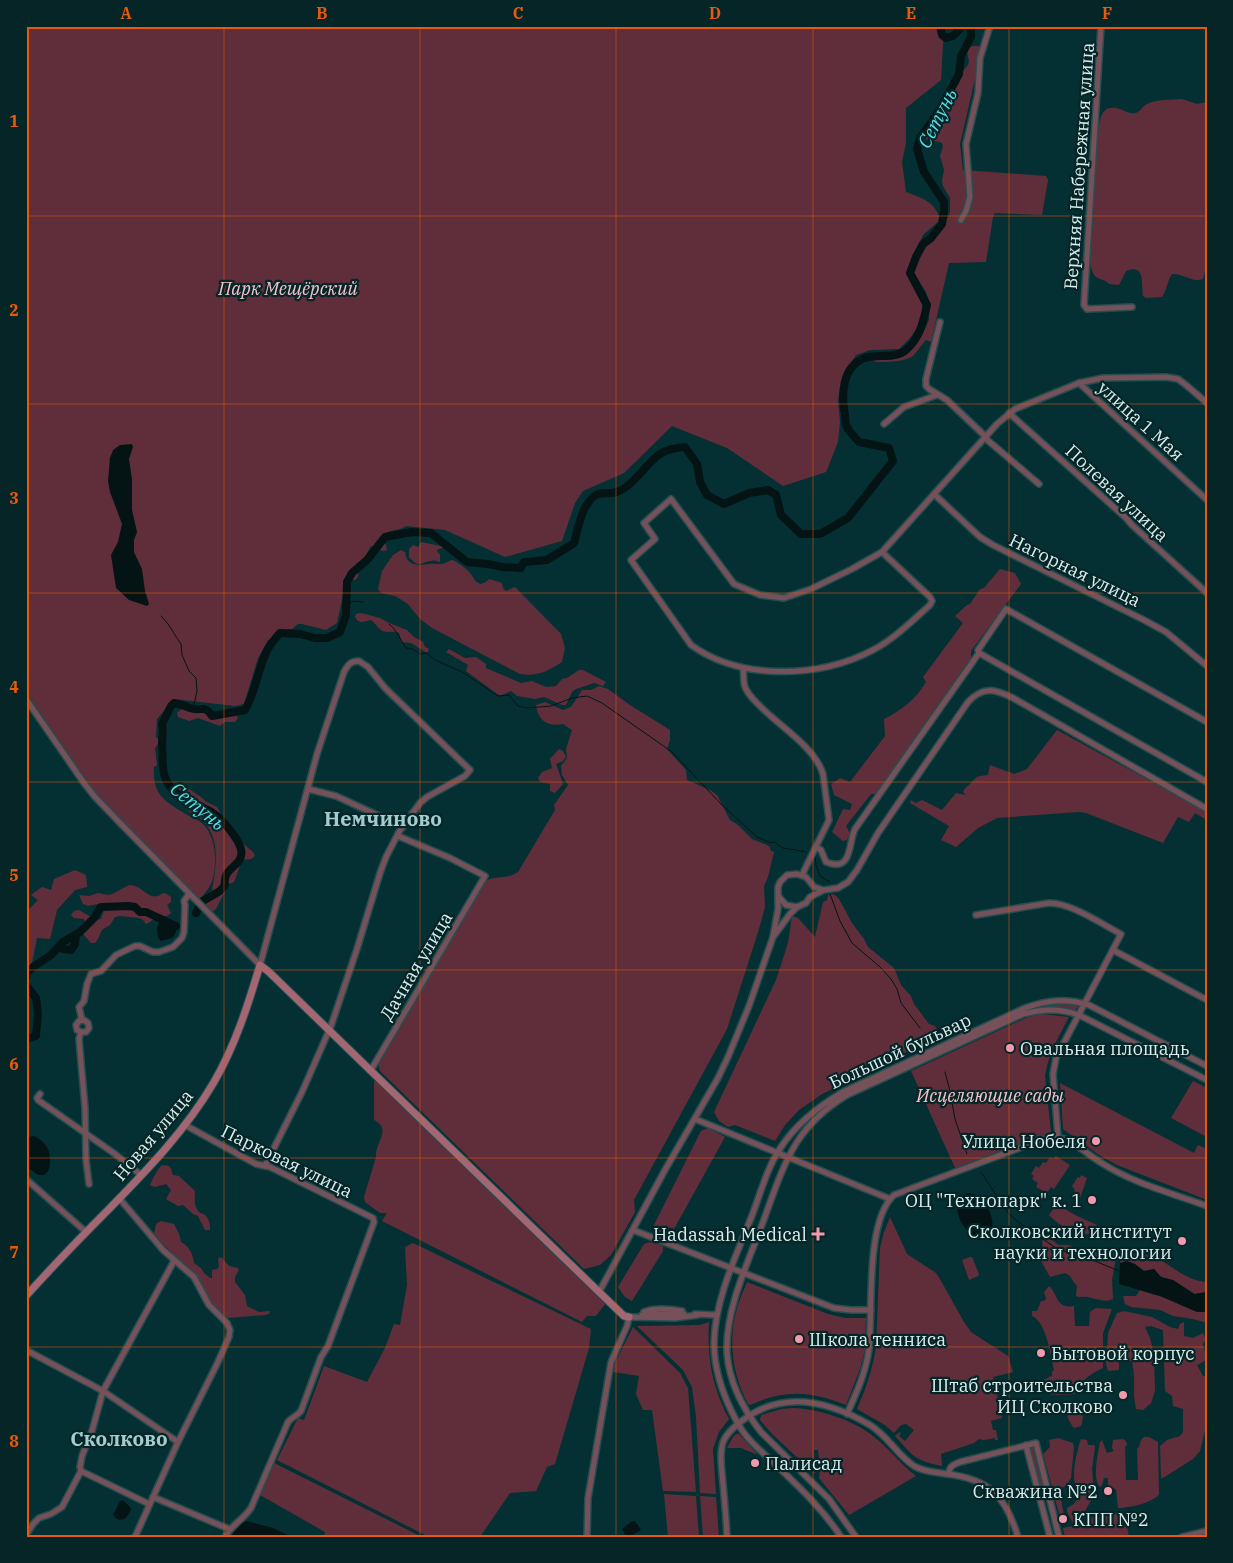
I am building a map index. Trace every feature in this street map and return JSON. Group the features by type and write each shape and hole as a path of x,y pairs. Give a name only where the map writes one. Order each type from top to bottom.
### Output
{"street":[{"path":"961,220 970,197 966,144 978,93 980,58 990,26"},
{"name":"Верхняя Набережная улица","path":"1101,26 1085,308 1132,307"},
{"path":"940,322 925,382 928,389 947,400 985,437 1039,484"},
{"path":"882,552 930,597 932,601 930,605 907,627 874,650 844,663 816,670 785,672 743,668 702,653 691,645 631,560 655,539 644,523 671,499 734,584 760,595 784,598 811,589 882,552 985,437 1009,413 1024,406 1079,383 1103,378 1166,377 1178,379 1207,404"},
{"name":"улица 1 Мая","path":"1079,383 1207,500"},
{"path":"884,424 904,407 937,394"},
{"name":"Полевая улица","path":"1009,413 1207,593"},
{"name":"Нагорная улица","path":"934,494 980,537 993,546 1152,624 1166,632 1207,666"},
{"path":"816,847 821,850 826,862 839,864 844,861 849,854 854,828 979,653 978,650 1004,610 1009,609 1207,722"},
{"path":"979,653 1207,782"},
{"path":"260,965 317,754 344,672 348,664 359,661 368,666 385,688 470,770 465,776 427,797 420,803 403,827 386,858 358,949 329,1029 302,1092 266,1166"},
{"path":"743,668 745,686 751,697 770,717 813,755 821,767 829,820 802,875"},
{"path":"772,937 797,907 806,902 810,897 824,890 838,888 848,882 878,833 968,702 975,695 983,692 997,691 1013,698 1207,809"},
{"path":"26,699 89,790 121,824 260,965 329,1029 624,1316 675,1318 698,1314 716,1315"},
{"path":"308,789 336,796 403,827"},
{"name":"Дачная улица","path":"371,1070 485,876 450,858 398,836"},
{"path":"599,1292 665,1170 718,1078 738,1036 772,937 777,916 778,887 783,878 792,874 802,875 814,887 824,890"},
{"path":"810,884 812,888 810,897"},
{"path":"81,1032 86,1032 89,1028 86,1021 82,1020 79,1007 84,1001 91,974 101,971 116,955 135,946 159,952 178,944 184,932 184,901 189,894"},
{"path":"779,897 786,905 797,907"},
{"path":"976,915 1048,903 1064,904 1121,934 1056,1058 1054,1066 1058,1137"},
{"path":"1113,950 1207,1000"},
{"name":"Новая улица","path":"26,1296 141,1175 185,1125 207,1094 222,1068 244,1015 260,965"},
{"name":"Большой бульвар","path":"841,1537 824,1513 751,1441 738,1424 725,1398 717,1370 714,1345 716,1315 769,1171 777,1153 787,1138 807,1117 829,1100 865,1081 1025,1008 1052,1000 1084,1004 1204,1065"},
{"name":"Большой бульвар","path":"856,1537 829,1499 761,1432 749,1416 734,1383 727,1353 729,1317 732,1304 789,1158 797,1143 813,1122 834,1103 854,1092 1023,1014 1052,1009 1078,1014 1207,1080"},
{"path":"81,1032 76,1027 78,1022 82,1020"},
{"path":"81,1032 79,1039 86,1108 86,1160 89,1184"},
{"path":"1196,1074 1204,1065"},
{"path":"40,1094 37,1098 38,1100 141,1175"},
{"path":"695,1119 890,1199"},
{"name":"Парковая улица","path":"185,1125 256,1164 266,1166 373,1218 374,1222 301,1410 298,1415 288,1422 247,1515 229,1529"},
{"path":"847,1414 865,1368 868,1350 874,1248 884,1211 890,1199 899,1193 1046,1138 1058,1137 1072,1143 1112,1170 1207,1206"},
{"path":"26,1179 86,1232"},
{"path":"119,1198 174,1261 194,1278 209,1305 227,1323 230,1330 217,1364 178,1442 135,1537"},
{"path":"633,1230 834,1308 870,1310"},
{"path":"26,1535 32,1524 39,1518 51,1514 62,1506 81,1471 82,1456 92,1431 103,1391 174,1261"},
{"path":"587,1537 588,1498 611,1362 632,1317"},
{"path":"26,1350 103,1391 178,1442"},
{"path":"727,1537 721,1452 724,1439 738,1424 756,1411 774,1404 793,1401 816,1404 847,1414 872,1426 914,1466 931,1472 975,1480 995,1493 1009,1513 1018,1537"},
{"path":"949,1474 949,1468 960,1462 1036,1442 1059,1537"},
{"path":"1026,1446 1050,1537"},
{"path":"81,1471 149,1504"},
{"path":"152,1497 229,1529 225,1537"},
{"path":"1044,1510 1052,1507"},
{"path":"1048,1525 1056,1523"},
{"path":"1182,1537 1197,1535 1207,1531"}],"green space":[{"name":"Парк Мещёрский","path":"26,26 944,26 941,80 906,108 906,143 902,162 906,192 932,205 940,220 923,235 910,264 910,280 922,304 922,316 918,327 899,349 870,350 856,355 843,375 838,400 840,422 838,442 826,472 783,486 727,448 672,426 624,473 583,491 575,503 562,541 505,557 445,530 406,526 385,533 380,539 386,545 387,550 383,551 371,546 363,561 359,564 358,577 355,580 348,579 346,582 337,623 326,630 298,624 292,629 280,631 271,640 268,640 258,658 244,704 235,706 174,699 157,719 156,737 158,744 155,748 157,765 154,767 154,777 155,785 162,797 174,807 202,823 207,828 213,842 215,857 213,878 199,901 93,790 26,692"},
{"path":"979,46 982,50 960,144 963,170 1046,176 1048,180 1042,215 995,213 986,262 949,263 931,342 926,340 913,356 909,358 876,362 872,359 905,353 921,337 929,320 929,301 913,268 920,250 942,230 950,212 950,198 942,181 944,170 940,156 943,147 942,143 924,138 925,133 959,83 961,73 968,65 967,52 969,47"},
{"path":"1182,99 1197,104 1207,102 1207,264 1203,279 1195,280 1172,274 1162,297 1146,298 1143,296 1140,272 1137,270 1126,271 1119,285 1109,284 1097,277 1091,268 1089,259 1098,132 1103,113 1109,108 1135,113 1151,102"},
{"path":"421,542 443,548 437,551 440,555 440,562 433,561 418,564 409,557 409,549 413,545 418,547"},
{"path":"401,550 405,552 408,561 414,564 444,564 453,560 466,569 475,581 481,584 489,579 502,583 506,591 515,587 561,634 565,648 562,662 552,668 532,675 520,674 432,628 420,619 408,604 395,596 381,593 378,589 382,571 393,555"},
{"path":"1000,569 1015,573 1021,584 971,651 971,658 876,794 871,794 846,826 850,833 847,840 843,841 832,832 843,809 850,810 852,804 834,795 831,784 840,778 850,782 885,736 884,719 908,704 926,682 923,677 963,623 955,616 970,604 980,589 984,588"},
{"path":"361,613 380,618 407,630 423,642 425,647 429,649 427,653 411,643 402,642 399,633 381,630 371,620 358,621 355,617 356,614"},
{"path":"449,649 465,658 476,657 486,664 486,668 521,683 532,681 546,687 556,686 562,679 579,670 583,670 606,682 603,686 594,683 576,689 572,692 566,705 544,697 535,699 517,696 511,691 500,696 466,671 468,665 446,652"},
{"path":"599,686 608,689 670,730 670,740 667,749 686,770 687,780 717,795 730,820 752,839 769,846 771,851 774,852 764,886 765,907 727,1029 634,1200 635,1212 611,1255 600,1265 584,1269 380,1071 378,1063 486,881 518,872 555,810 554,805 568,785 562,775 561,766 567,758 566,749 572,730 563,724 553,725 545,722 541,719 536,705 545,702 563,710 571,707 582,690 591,690"},
{"path":"184,707 204,712 212,718 235,713 238,718 235,722 225,722 220,726 198,718 189,721 178,717 177,713"},
{"path":"1057,730 1207,812 1207,820 1195,813 1189,822 1178,817 1163,843 1086,813 997,818 978,828 956,847 941,840 949,826 910,803 911,800 916,803 922,800 942,810 956,793 966,795 963,792 964,790 978,776 988,775 990,765 1014,774 1027,769"},
{"path":"559,749 563,751 566,757 563,761 556,764 563,784 555,793 550,791 550,784 540,782 538,778 542,772 552,768 550,759"},
{"path":"176,786 186,787 217,807 220,812 215,820 216,824 229,824 239,840 255,856 251,859 242,860 234,882 229,884 216,909 212,912 208,910 203,902 208,893 212,891 216,862 214,842 206,825 186,808 182,800 175,794"},
{"path":"75,870 86,875 87,887 75,890 57,910 50,939 37,938 32,963 26,969 26,912 38,900 31,895 42,887 51,890 54,879"},
{"path":"129,885 154,896 163,893 167,894 171,897 171,902 167,905 171,913 167,916 157,916 146,924 139,918 115,917 110,925 102,930 95,943 91,943 81,932 85,923 84,919 74,918 71,915 74,911 79,910 96,920 101,919 104,910 97,904 88,906 83,904 79,895 89,896 98,893 108,895"},
{"path":"832,894 839,899 868,947 894,968 901,985 911,996 914,1004 929,1024 935,1026 941,1035 822,1094 799,1110 785,1125 775,1141 735,1125 728,1127 719,1121 714,1112 776,980 788,943 792,916 798,918 815,937 823,902 827,900 828,895"},
{"path":"1062,1002 1077,1004 1078,1007 1075,1010 1034,1008 1045,1004"},
{"name":"Исцеляющие сады","path":"1043,1014 1069,1017 1051,1053 1046,1068 1045,1076 1051,1132 955,1168 911,1071 1028,1017"},
{"path":"376,1081 605,1304 596,1316 587,1316 582,1322 382,1221 387,1213 380,1213 365,1202 364,1197 382,1132 382,1128 374,1120 374,1082"},
{"path":"1193,1081 1207,1088 1207,1137 1171,1118"},
{"path":"1060,1083 1194,1153 1198,1145 1207,1149 1207,1200 1117,1165 1099,1155 1063,1129"},
{"path":"708,1128 725,1137 674,1229 670,1227 663,1234 656,1230 654,1225 701,1131"},
{"path":"1056,1156 1070,1165 1054,1189 1051,1187 1047,1193 1036,1187 1038,1183 1032,1179 1034,1176 1031,1174 1036,1166 1039,1168 1050,1157 1053,1159"},
{"path":"162,1165 170,1166 173,1175 179,1176 195,1191 196,1208 208,1219 210,1230 205,1230 198,1216 183,1205 178,1206 166,1199 171,1190 166,1184 155,1187 150,1185"},
{"path":"1081,1175 1087,1178 1080,1198 1074,1194 1075,1190 1072,1186"},
{"path":"1057,1204 1097,1225 1093,1234 1075,1232 1054,1220 1049,1215"},
{"path":"890,1217 907,1254 936,1273 971,1332 1008,1356 1013,1372 993,1377 1002,1418 991,1421 993,1430 996,1430 998,1440 995,1440 995,1438 979,1439 974,1443 941,1454 942,1466 915,1457 895,1436 900,1432 899,1436 905,1441 914,1430 906,1424 901,1425 894,1433 885,1425 857,1409 869,1378 875,1354 880,1248"},
{"path":"161,1221 174,1224 181,1242 193,1256 194,1263 210,1278 212,1278 212,1270 219,1267 218,1259 220,1257 229,1266 238,1268 235,1282 245,1295 247,1306 259,1312 270,1311 269,1314 227,1318 212,1305 196,1276 154,1234 156,1224"},
{"path":"1043,1235 1058,1245 1069,1245 1078,1250 1112,1249 1117,1252 1112,1280 1113,1299 1104,1301 1078,1297 1076,1296 1077,1286 1067,1274 1050,1277 1041,1261"},
{"path":"650,1242 663,1246 663,1251 632,1301 625,1297 618,1287 644,1244"},
{"path":"413,1243 591,1329 589,1348 555,1464 547,1467 536,1491 510,1493 480,1537 429,1537 277,1460 298,1418 304,1420 324,1366 367,1382 385,1348 394,1324 400,1325 407,1285 405,1247"},
{"path":"1125,1252 1152,1257 1192,1279 1207,1282 1207,1292 1195,1294 1173,1280 1161,1277 1154,1269 1144,1271 1130,1262 1120,1263 1120,1258"},
{"path":"972,1257 979,1274 969,1280 962,1260"},
{"name":"Школа тенниса","path":"747,1282 828,1314 845,1318 866,1318 865,1350 846,1405 821,1397 798,1394 775,1396 750,1405 748,1404 739,1382 732,1347 736,1312"},
{"path":"1049,1286 1060,1303 1074,1306 1075,1326 1089,1326 1090,1312 1096,1308 1112,1309 1103,1333 1103,1368 1086,1378 1075,1394 1048,1394 1044,1388 1043,1380 1052,1376 1054,1370 1044,1332 1037,1319 1032,1316 1032,1311 1037,1311 1041,1301 1046,1299 1044,1292"},
{"path":"1140,1290 1201,1312 1207,1312 1207,1323 1173,1316 1160,1310 1131,1307 1125,1304 1123,1296 1136,1296"},
{"path":"1124,1311 1152,1317 1170,1327 1178,1329 1180,1324 1184,1322 1184,1336 1193,1338 1203,1333 1206,1339 1203,1344 1207,1360 1197,1365 1203,1376 1207,1376 1205,1431 1200,1451 1193,1459 1163,1478 1161,1478 1160,1446 1167,1440 1180,1436 1183,1432 1183,1409 1173,1406 1172,1396 1165,1391 1163,1330 1151,1326 1145,1327 1154,1354 1155,1391 1151,1403 1143,1410 1136,1409 1132,1361 1119,1362 1119,1370 1108,1371 1106,1364 1108,1333 1117,1313"},
{"path":"709,1322 709,1348 712,1372 718,1395 729,1419 719,1432 713,1449 716,1494 700,1493 696,1417 692,1387 683,1370 637,1326 700,1325"},
{"path":"633,1327 680,1373 688,1388 696,1492 663,1491 652,1410 643,1410 636,1394 639,1376 613,1372 615,1363"},
{"path":"1066,1402 1071,1402 1081,1408 1083,1416 1081,1426 1074,1428 1070,1422 1067,1416"},
{"path":"793,1408 824,1413 856,1425 879,1441 916,1476 849,1515 819,1478 820,1470 826,1469 825,1459 819,1459 818,1450 814,1450 815,1474 772,1434 760,1420 761,1415 781,1409"},
{"path":"736,1434 739,1434 758,1455 741,1448 727,1448"},
{"path":"1144,1437 1149,1437 1158,1442 1159,1494 1146,1502 1118,1508 1116,1489 1108,1487 1108,1478 1104,1478 1100,1487 1096,1478 1100,1442 1102,1440 1107,1453 1114,1451 1112,1448 1113,1440 1123,1439 1126,1441 1126,1480 1138,1480 1137,1449"},
{"path":"1058,1438 1073,1443 1074,1447 1071,1478 1066,1486 1060,1488 1065,1517 1060,1517 1043,1454 1050,1447 1049,1440"},
{"path":"1081,1439 1087,1440 1088,1445 1094,1445 1095,1447 1092,1469 1094,1491 1081,1519 1073,1523 1067,1508 1076,1502 1077,1498 1074,1471"},
{"path":"1035,1446 1047,1492 1042,1494 1030,1447"},
{"path":"274,1463 422,1537 324,1537 325,1532 260,1495"},
{"path":"664,1494 696,1496 699,1537 668,1537"},
{"path":"700,1496 716,1497 719,1537 703,1537"},
{"path":"1121,1512 1125,1515 1129,1537 1065,1537 1063,1528 1084,1524 1090,1518"}],"shaded area":[{"path":"132,444 133,447 129,459 132,479 132,510 137,532 134,540 134,552 142,569 149,604 147,606 129,600 116,588 111,555 118,542 122,524 110,492 108,481 110,458 113,450 120,445"},
{"path":"165,918 174,922 176,930 172,938 161,941 158,938 157,928 160,919"},
{"path":"34,1136 45,1144 49,1151 49,1169 44,1175 38,1175 26,1166 26,1137"},
{"path":"969,1193 979,1197 990,1212 992,1229 985,1236 977,1237 969,1232 958,1215 957,1206 961,1198"},
{"path":"1127,1261 1144,1271 1154,1269 1161,1277 1173,1280 1194,1294 1207,1292 1207,1312 1197,1312 1160,1296 1119,1284 1120,1263"},
{"path":"123,1500 131,1510 126,1518 119,1520 113,1515 120,1501"},
{"path":"247,1521 273,1528 292,1537 230,1537 242,1523"},
{"path":"635,1521 641,1530 626,1537 622,1529"}],"waterway":[{"name":"Сетунь","path":"940,26 942,35 946,38 953,36 963,26"},
{"name":"Сетунь","path":"196,913 201,902 220,891 225,885 227,874 240,860 241,849 233,834 219,818 174,791 164,776 162,724 171,706 174,703 194,709 205,709 212,716 245,710 252,696 267,650 280,633 327,638 340,632 346,615 347,582 352,573 367,560 385,537 412,532 431,533 467,562 521,568 524,562 547,560 574,543 583,511 596,495 614,493 623,489 661,453 685,447 697,464 700,482 707,495 724,504 749,493 768,490 776,495 781,515 801,534 820,534 848,518 893,461 889,448 859,442 848,429 845,423 843,399 845,382 852,367 857,362 865,358 892,355 906,350 915,340 922,324 927,305 910,273 923,244 931,238 942,224 944,202 924,172 917,149 920,138 939,111 959,74 961,56 971,37 971,29 968,26"},
{"path":"346,605 354,601 363,602"},
{"path":"161,616 181,644 182,655 189,671 196,678 197,691 193,709"},
{"path":"389,624 406,648 413,649 420,654 427,653 435,660 462,672 498,696 509,695 518,706 528,708 551,706 572,698 587,696 602,703 672,752 722,805 757,837 771,843 774,842 783,848 807,852"},
{"path":"815,856 820,876 830,882"},
{"path":"830,894 840,921 852,943 891,979 897,989 901,1003 920,1028"},
{"name":"Сетунь","path":"26,978 27,973 33,967 51,955 63,942 80,932 95,917 101,907 135,907 140,912 146,912 176,926"},
{"path":"60,946 63,949 71,950 75,944 76,935"},
{"name":"Сетунь","path":"26,985 36,998 38,1013 36,1036 26,1039"},
{"path":"945,1072 955,1119 967,1154"},
{"path":"981,1172 1008,1213 1022,1225 1056,1248 1119,1271"}],"place":[{"name":"Овальная площадь","path":"1010,1048"},
{"name":"Улица Нобеля","path":"1096,1141"},
{"name":"ОЦ \"Технопарк\" к. 1","path":"1092,1200"},
{"name":"Hadassah Medical","path":"818,1234"},
{"name":"Сколковский институт науки и технологии","path":"1182,1241"},
{"name":"Школа тенниса","path":"799,1339"},
{"name":"Бытовой корпус","path":"1041,1353"},
{"name":"Штаб строительства ИЦ Сколково","path":"1123,1395"},
{"name":"Палисад","path":"755,1463"},
{"name":"Скважина №2","path":"1108,1491"},
{"name":"КПП №2","path":"1063,1519"}],"district":[{"name":"Немчиново","path":"383,818"},
{"name":"Сколково","path":"119,1438"}]}
